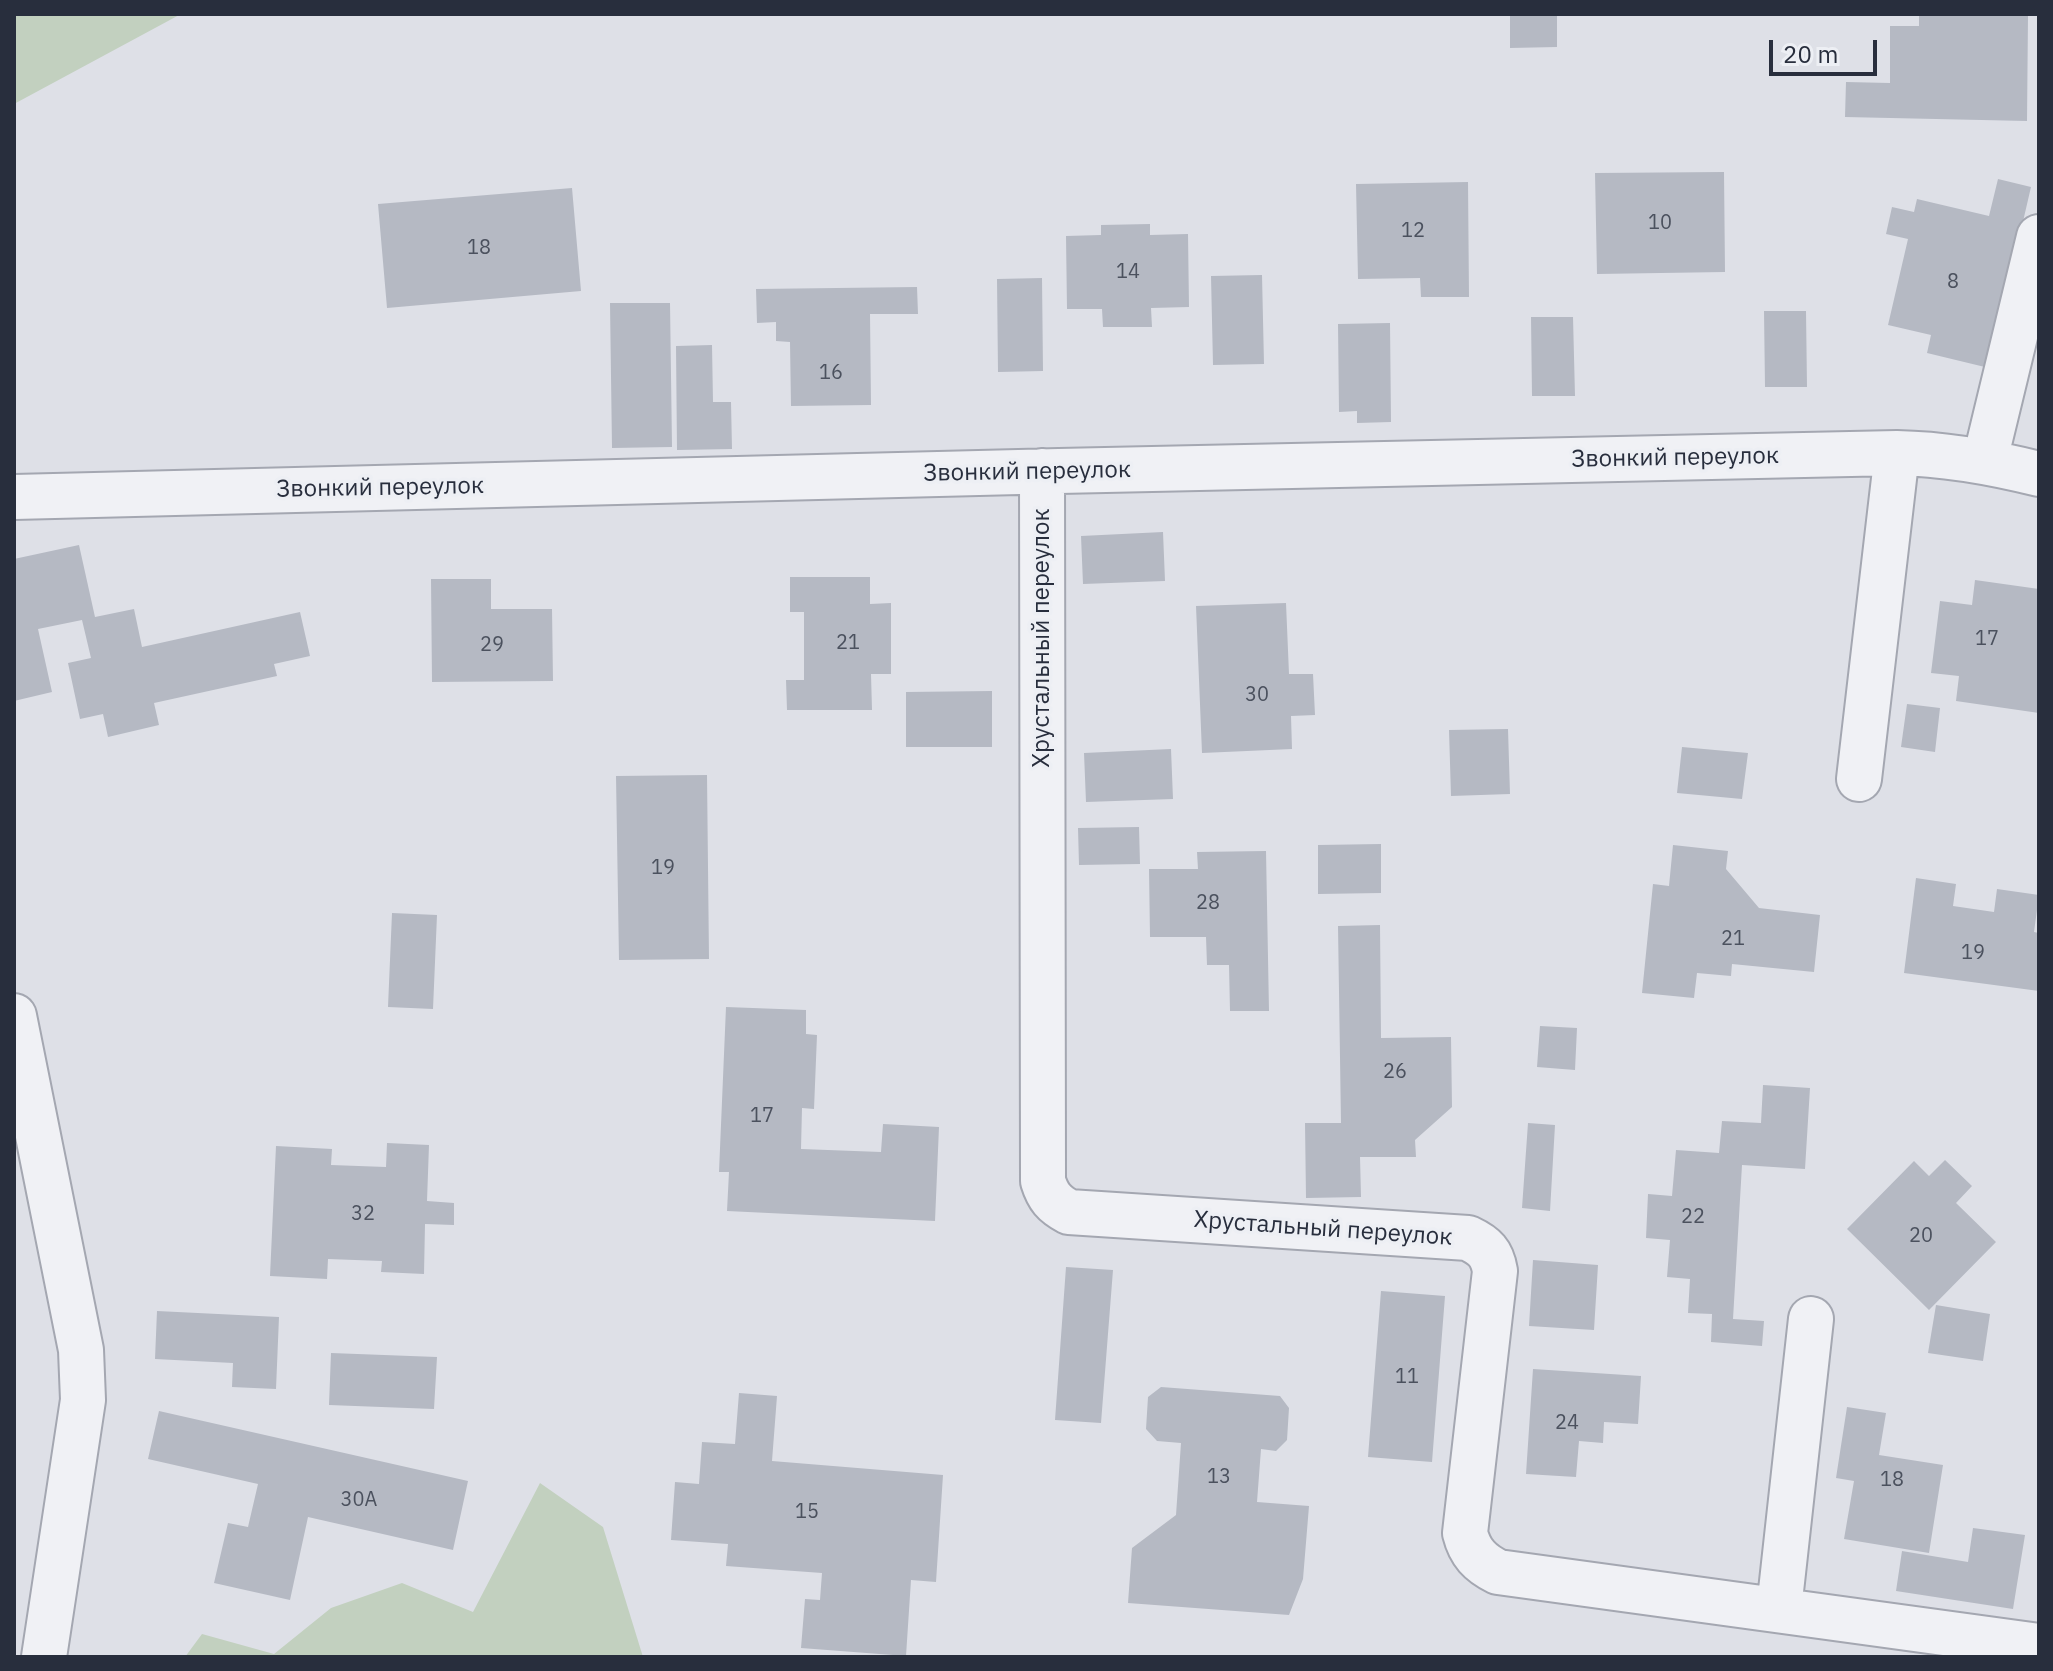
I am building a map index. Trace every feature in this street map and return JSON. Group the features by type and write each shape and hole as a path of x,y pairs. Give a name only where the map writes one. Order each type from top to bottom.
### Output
{"street":[{"path":"1985,460 2039,237"},
{"path":"1859,779 1897,453"},
{"name":"Звонкий переулок","path":"14,497 1897,453 1985,460 2039,474"},
{"name":"Хрустальный переулок","path":"1042,471 1043,1181 1056,1205 1069,1212 1468,1238 1482,1244 1492,1257 1495,1271 1465,1533 1469,1547 1481,1564 1498,1572 2039,1646"},
{"path":"14,1016 81,1350 83,1380 83,1400 44,1657"},
{"path":"1779,1609 1811,1319"}],"green space":[{"path":"14,14 181,14 14,104"},
{"path":"540,1483 603,1527 643,1657 185,1657 202,1634 274,1654 331,1608 402,1583 473,1612"}],"building":[{"path":"1510,14 1557,14 1557,47 1510,48"},
{"path":"1919,14 2028,16 2027,121 1845,117 1846,82 1890,83 1890,26 1919,26"},
{"path":"1724,172 1725,272 1597,274 1595,173"},
{"path":"1998,179 2031,187 1989,368 1927,353 1931,335 1888,325 1908,239 1886,234 1892,207 1914,212 1917,199 1989,216"},
{"path":"1468,182 1469,297 1421,297 1420,278 1358,279 1356,184"},
{"path":"572,188 581,291 387,308 378,204"},
{"path":"1150,224 1150,235 1188,234 1189,307 1151,308 1152,327 1103,327 1102,309 1067,309 1066,236 1101,235 1101,225"},
{"path":"1262,275 1264,364 1213,365 1211,276"},
{"path":"1042,278 1043,371 998,372 997,279"},
{"path":"917,287 918,314 870,314 871,405 791,406 790,342 776,341 776,322 757,323 756,289"},
{"path":"610,303 670,303 672,447 612,448"},
{"path":"1764,311 1806,311 1807,387 1765,387"},
{"path":"1531,317 1573,317 1575,396 1532,396"},
{"path":"1390,323 1391,422 1357,423 1357,411 1339,412 1338,324"},
{"path":"712,345 713,402 731,402 732,449 677,450 676,346"},
{"path":"1163,532 1165,581 1083,584 1081,536"},
{"path":"79,545 95,617 134,609 142,647 300,612 310,656 274,664 277,676 154,703 159,725 108,737 103,714 80,719 68,663 91,658 82,620 38,629 52,692 14,701 14,559"},
{"path":"790,577 870,577 870,604 891,603 891,674 871,674 872,710 787,710 786,680 804,680 804,612 790,612"},
{"path":"431,579 491,579 491,609 552,609 553,681 432,682"},
{"path":"1975,580 2039,589 2039,713 1956,701 1959,676 1931,673 1940,601 1972,605"},
{"path":"1286,603 1289,674 1313,674 1315,715 1291,716 1292,749 1202,753 1196,606"},
{"path":"992,691 992,747 906,747 906,692"},
{"path":"1907,704 1940,708 1935,752 1901,747"},
{"path":"1508,729 1510,794 1451,796 1449,730"},
{"path":"1682,747 1748,753 1742,799 1677,793"},
{"path":"1171,749 1173,799 1086,802 1084,753"},
{"path":"707,775 709,959 619,960 616,776"},
{"path":"1139,827 1140,864 1079,865 1078,828"},
{"path":"1381,844 1381,893 1318,894 1318,845"},
{"path":"1673,845 1728,851 1726,869 1759,908 1820,915 1814,972 1732,964 1731,976 1697,973 1694,998 1642,993 1653,884 1669,886"},
{"path":"1266,851 1269,1011 1230,1011 1229,965 1207,965 1206,937 1150,937 1149,869 1198,869 1197,852"},
{"path":"1916,878 1956,884 1953,906 1994,912 1997,889 2039,895 2034,932 2039,933 2039,991 1904,973"},
{"path":"392,913 437,915 433,1009 388,1007"},
{"path":"1380,925 1381,1038 1451,1037 1452,1107 1415,1140 1416,1157 1360,1157 1361,1197 1306,1198 1305,1123 1341,1123 1338,926"},
{"path":"726,1007 806,1010 806,1034 817,1035 814,1109 802,1108 801,1149 881,1152 883,1124 939,1127 935,1221 727,1211 729,1172 719,1172"},
{"path":"1540,1026 1577,1028 1575,1070 1537,1067"},
{"path":"1763,1085 1810,1088 1805,1169 1742,1165 1733,1319 1764,1321 1762,1346 1711,1342 1712,1314 1688,1313 1690,1279 1667,1277 1670,1240 1646,1238 1648,1194 1672,1196 1676,1150 1719,1153 1722,1121 1761,1123"},
{"path":"1528,1123 1555,1125 1550,1211 1522,1208"},
{"path":"387,1143 429,1145 427,1201 454,1203 454,1225 425,1224 424,1274 381,1272 382,1261 328,1259 327,1279 270,1276 276,1146 332,1149 331,1165 386,1167"},
{"path":"1945,1160 1972,1186 1956,1203 1996,1242 1929,1310 1847,1229 1914,1161 1929,1176"},
{"path":"1533,1260 1598,1265 1594,1330 1529,1326"},
{"path":"1066,1267 1113,1270 1101,1423 1055,1420"},
{"path":"1381,1291 1445,1296 1432,1462 1368,1457"},
{"path":"1936,1305 1990,1314 1983,1361 1928,1353"},
{"path":"157,1311 279,1317 276,1389 232,1387 233,1363 155,1359"},
{"path":"331,1353 437,1357 434,1409 329,1405"},
{"path":"1533,1369 1641,1376 1638,1424 1604,1422 1603,1443 1579,1441 1576,1477 1526,1474"},
{"path":"1161,1387 1280,1396 1289,1408 1287,1440 1276,1451 1261,1449 1257,1502 1309,1506 1303,1579 1289,1615 1128,1603 1132,1548 1176,1515 1181,1443 1157,1441 1146,1429 1148,1397"},
{"path":"739,1393 777,1396 772,1461 943,1475 936,1582 911,1580 906,1656 801,1648 805,1599 820,1600 822,1573 726,1566 728,1544 671,1540 675,1482 699,1484 702,1442 735,1444"},
{"path":"1847,1407 1886,1413 1879,1455 1943,1465 1929,1553 1844,1539 1854,1481 1836,1478"},
{"path":"159,1411 468,1481 453,1550 308,1517 290,1600 214,1583 228,1523 248,1527 258,1484 148,1459"},
{"path":"1973,1528 2025,1535 2013,1609 1896,1591 1902,1551 1968,1562"}]}
